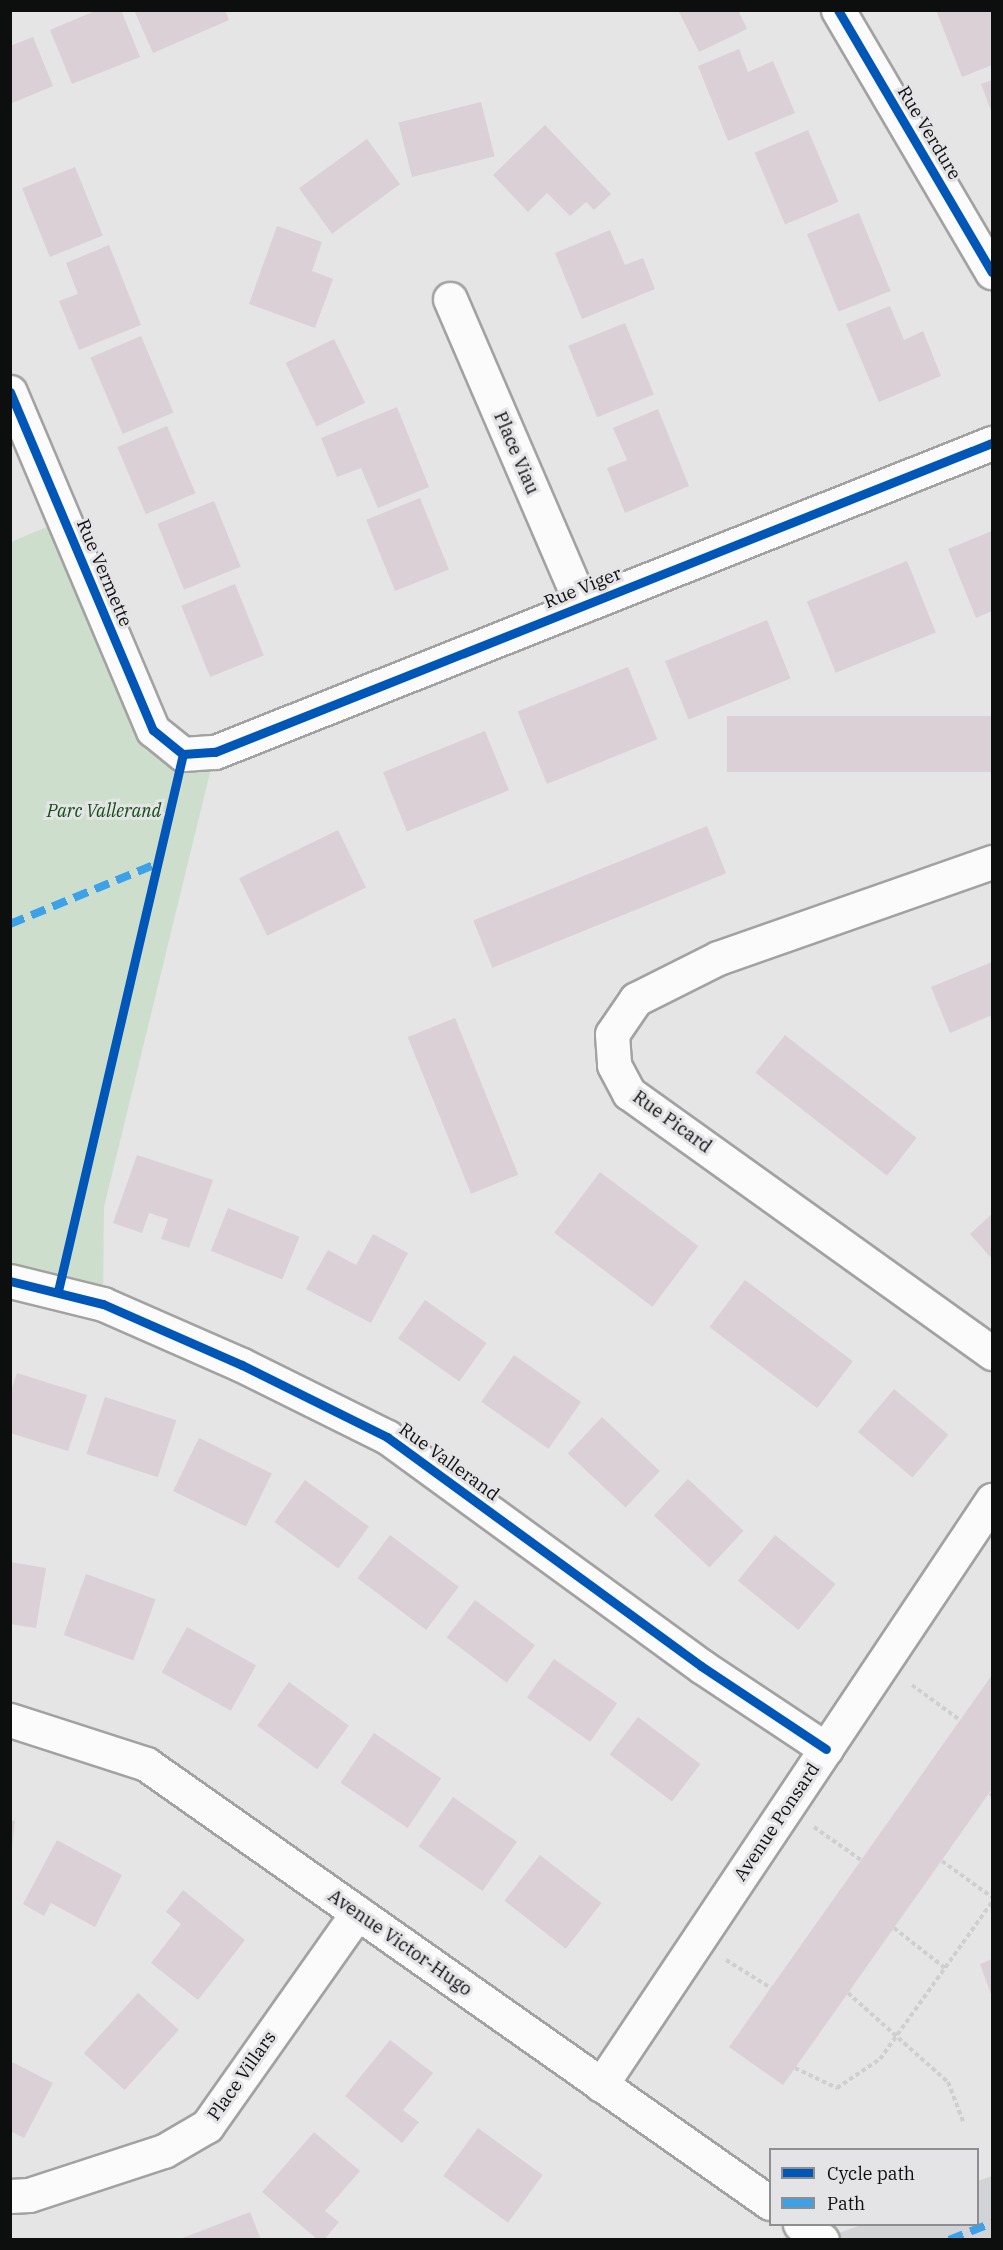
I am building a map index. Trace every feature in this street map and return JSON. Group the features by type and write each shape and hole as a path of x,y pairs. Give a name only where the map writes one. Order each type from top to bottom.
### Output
{"street":[{"name":"Rue Verdure","path":"838,10 993,272"},
{"name":"Place Viau","path":"450,299 582,606"},
{"name":"Rue Vermette","path":"10,392 153,730 183,754"},
{"name":"Rue Viger","path":"183,754 215,752 993,443"},
{"name":"Rue Picard","path":"993,862 718,958 636,999 612,1034 614,1065 629,1093 993,1353"},
{"name":"Rue Vallerand","path":"10,1281 103,1304 242,1365 387,1437 701,1666 826,1749"},
{"name":"Avenue Ponsard","path":"602,2085 993,1500"},
{"name":"Avenue Victor-Hugo","path":"10,1720 146,1764 769,2203"},
{"name":"Place Villars","path":"10,2196 29,2196 164,2151 207,2126 357,1912"},
{"path":"803,2226 822,2240"}],"path":[{"path":"882,1664 960,1720"},
{"path":"787,1808 861,1860"},
{"path":"942,1861 993,1897"},
{"path":"795,2068 837,2088 880,2059 993,1902"},
{"path":"894,1928 945,1968"},
{"path":"698,1941 771,1988"},
{"path":"848,1994 898,2034 948,2082 963,2121"}],"shaded area":[{"path":"992,2176 992,2239 845,2240 836,2234 858,2226 979,2226 979,2181"}],"green space":[{"name":"Parc Vallerand","path":"63,520 153,730 215,752 104,1207 103,1304 11,1281 11,542"}],"building":[{"path":"97,10 121,10 140,57 72,84 50,30"},
{"path":"134,10 225,10 229,20 153,53"},
{"path":"678,10 738,10 747,29 699,52"},
{"path":"936,10 992,10 992,65 962,77"},
{"path":"33,37 53,86 10,104 10,46"},
{"path":"739,49 748,72 773,61 795,113 728,141 698,66"},
{"path":"992,80 992,113 981,84"},
{"path":"481,102 495,156 412,177 399,123"},
{"path":"545,125 611,194 594,210 586,202 570,216 547,193 528,212 493,175"},
{"path":"808,130 838,202 785,224 755,153"},
{"path":"367,139 400,184 332,234 299,188"},
{"path":"75,167 103,236 50,257 22,188"},
{"path":"859,213 890,291 839,312 807,234"},
{"path":"277,226 322,242 312,271 333,279 315,328 249,304"},
{"path":"610,230 625,265 643,258 655,289 582,319 555,253"},
{"path":"109,245 141,325 79,350 59,301 78,294 66,263"},
{"path":"890,306 904,340 923,331 941,376 879,402 846,324"},
{"path":"625,323 654,394 597,417 568,346"},
{"path":"141,336 173,412 123,434 90,357"},
{"path":"334,339 365,403 317,426 285,363"},
{"path":"397,407 429,487 378,508 361,468 337,477 321,438"},
{"path":"658,409 689,486 625,513 607,468 627,460 613,428"},
{"path":"167,426 196,493 146,514 117,447"},
{"path":"420,498 449,569 395,591 366,520"},
{"path":"214,501 241,567 184,590 157,524"},
{"path":"992,531 992,611 976,618 948,549"},
{"path":"907,561 936,632 836,673 807,601"},
{"path":"235,584 264,655 210,677 181,606"},
{"path":"767,620 791,678 689,720 665,661"},
{"path":"628,667 657,739 547,784 518,712"},
{"path":"727,716 992,716 992,772 727,772"},
{"path":"485,731 509,790 407,832 383,772"},
{"path":"707,826 726,873 492,968 473,920"},
{"path":"338,830 366,888 267,936 239,878"},
{"path":"992,962 992,1015 950,1033 931,987"},
{"path":"455,1018 518,1175 471,1194 408,1037"},
{"path":"785,1035 917,1138 887,1176 755,1073"},
{"path":"137,1155 213,1180 189,1248 161,1239 168,1219 149,1213 142,1233 113,1223"},
{"path":"600,1172 698,1246 652,1307 554,1233"},
{"path":"228,1208 299,1237 282,1279 211,1251"},
{"path":"992,1214 992,1259 970,1234"},
{"path":"373,1234 408,1253 371,1323 306,1289 328,1250 356,1265"},
{"path":"745,1280 853,1361 817,1408 709,1327"},
{"path":"425,1300 486,1343 459,1382 398,1339"},
{"path":"514,1355 581,1402 548,1449 481,1402"},
{"path":"17,1373 87,1395 68,1451 10,1433 10,1394"},
{"path":"894,1389 948,1435 912,1478 858,1432"},
{"path":"105,1397 176,1420 158,1477 86,1454"},
{"path":"602,1417 660,1471 626,1507 568,1454"},
{"path":"199,1438 272,1474 246,1527 173,1491"},
{"path":"688,1479 744,1531 709,1567 654,1516"},
{"path":"305,1480 369,1526 338,1569 274,1522"},
{"path":"390,1535 459,1587 426,1630 358,1578"},
{"path":"775,1535 836,1584 798,1630 738,1581"},
{"path":"10,1562 46,1568 36,1628 10,1624"},
{"path":"86,1574 156,1599 133,1660 64,1635"},
{"path":"475,1600 535,1645 507,1683 447,1638"},
{"path":"187,1627 256,1665 231,1711 162,1672"},
{"path":"554,1659 617,1703 590,1742 527,1698"},
{"path":"992,1675 992,1789 783,2085 729,2047"},
{"path":"289,1682 349,1725 317,1769 257,1726"},
{"path":"638,1717 700,1764 672,1801 610,1755"},
{"path":"374,1733 441,1778 408,1828 340,1783"},
{"path":"453,1797 517,1842 482,1891 419,1846"},
{"path":"10,1820 15,1821 12,1847 10,1847"},
{"path":"57,1840 122,1875 95,1927 51,1903 44,1916 23,1904"},
{"path":"540,1855 601,1903 566,1949 504,1901"},
{"path":"183,1890 245,1940 198,2000 151,1963 181,1924 166,1912"},
{"path":"992,1959 992,1997 980,1964"},
{"path":"138,1993 179,2030 125,2090 84,2053"},
{"path":"390,2040 433,2073 403,2110 419,2122 402,2143 345,2096"},
{"path":"10,2061 53,2083 24,2138 10,2131"},
{"path":"478,2128 543,2175 508,2223 443,2176"},
{"path":"314,2132 360,2171 325,2211 339,2222 324,2240 318,2240 262,2192"},
{"path":"250,2212 261,2240 180,2240 180,2239"}],"marked path":[{"path":"10,924 156,864"},
{"path":"949,2240 992,2223"}],"cycle path":[{"path":"838,10 992,272"},
{"path":"10,392 153,730 183,754"},
{"path":"183,754 215,752 992,443"},
{"path":"58,1291 183,754"},
{"path":"10,1281 103,1304 242,1365 387,1437 701,1666 826,1749"}]}
